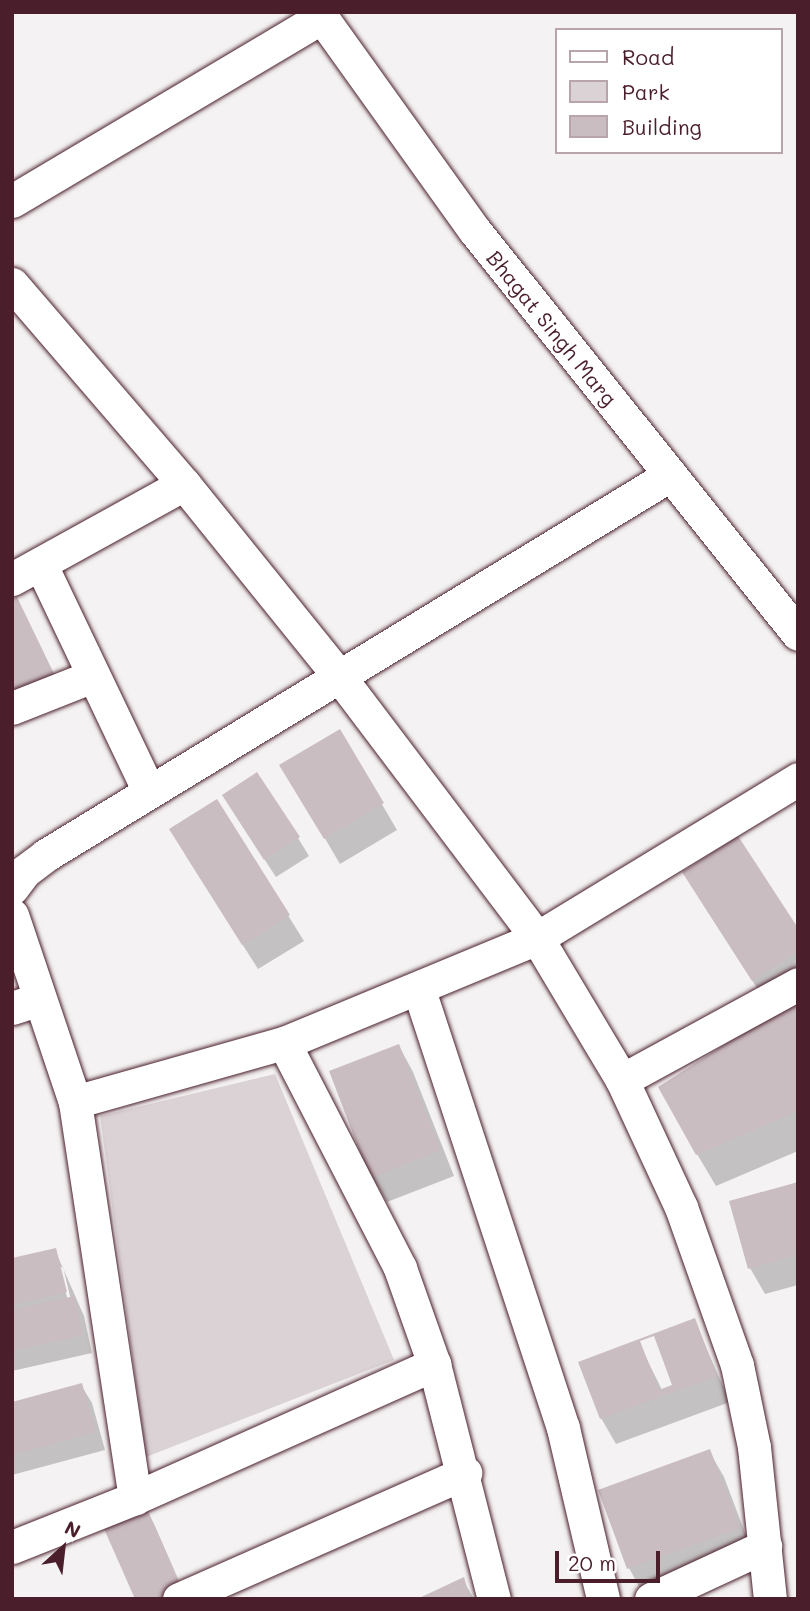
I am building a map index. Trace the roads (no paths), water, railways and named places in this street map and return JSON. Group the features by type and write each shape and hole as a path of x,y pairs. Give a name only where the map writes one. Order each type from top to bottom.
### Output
{"street":[{"path":"12,201 320,15"},
{"name":"Bhagat Singh Marg","path":"320,15 475,231 798,634"},
{"path":"12,284 184,484 339,676 537,938 622,1080 681,1207 737,1364 754,1447 770,1599"},
{"path":"12,888 36,863 149,791 670,475"},
{"path":"149,791 93,676 27,572 184,484"},
{"path":"12,708 93,676"},
{"path":"75,1102 284,1044 419,990 537,938 798,779"},
{"path":"12,915 26,1003 75,1102 135,1498"},
{"path":"622,1080 798,984"},
{"path":"419,990 564,1428 603,1599"},
{"path":"284,1044 348,1160 400,1268 434,1364 465,1473 494,1599"},
{"path":"12,1546 135,1498 434,1364"},
{"path":"179,1599 465,1473"},
{"path":"651,1599 765,1546"}]}
